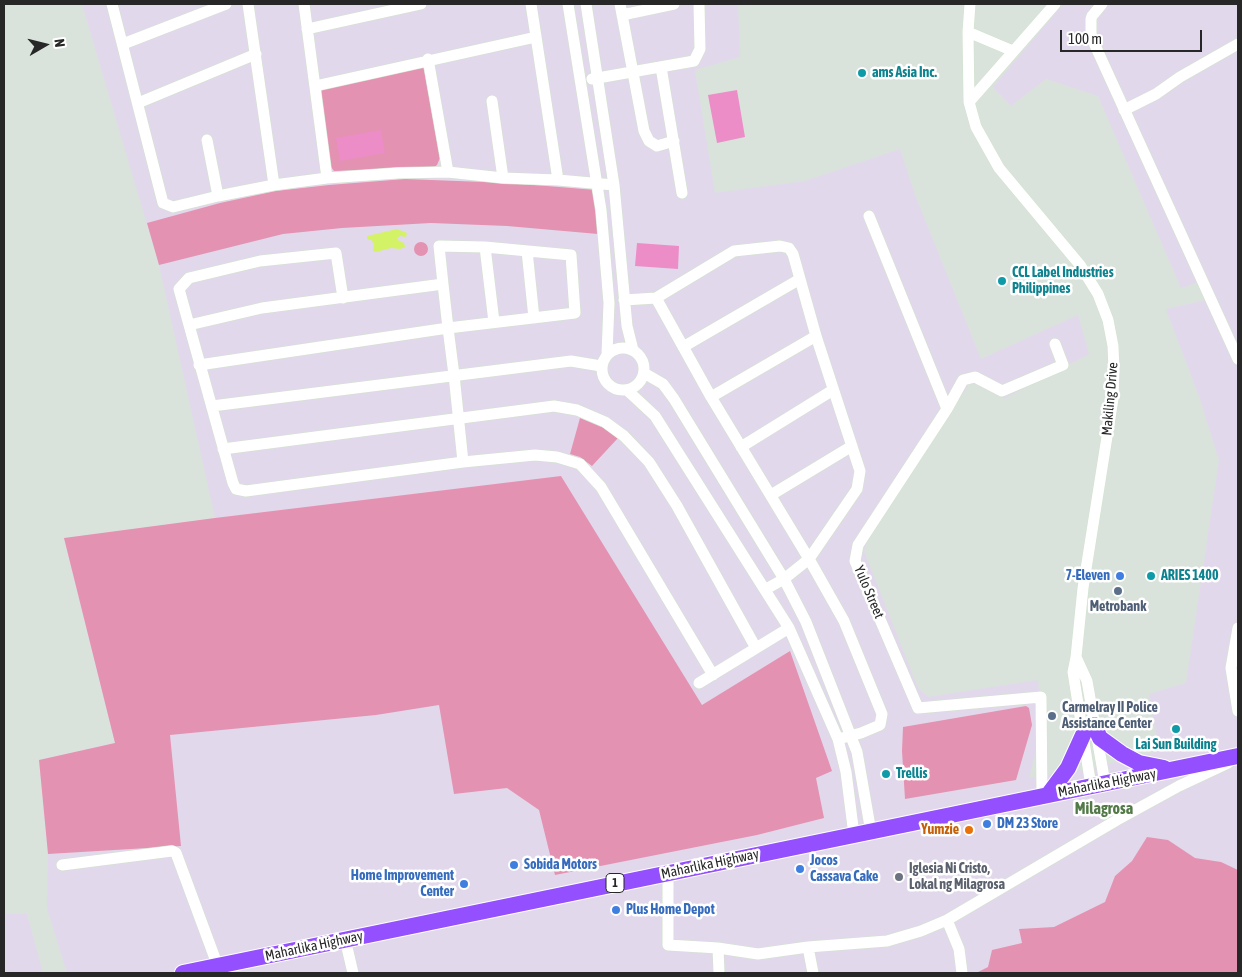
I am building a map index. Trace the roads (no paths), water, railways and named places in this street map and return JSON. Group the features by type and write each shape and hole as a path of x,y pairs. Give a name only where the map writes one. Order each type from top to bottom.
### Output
{"highway":[{"path":"1045,795 1068,768 1089,730 1109,746 1130,759 1139,763 1174,769"},
{"name":"Maharlika Highway","path":"183,973 220,969 345,940 854,834 1238,757"}],"street":[{"path":"112,4 163,203 173,207 274,185 327,178 398,173 448,172 503,178 614,185"},
{"path":"123,44 226,4"},
{"path":"248,4 274,185"},
{"path":"304,4 327,178"},
{"path":"307,29 421,4"},
{"path":"531,4 558,180"},
{"path":"568,4 598,183 609,303 607,354 601,366 603,380 614,390 628,391 639,384 644,373 642,359 633,350 627,326 614,185 586,4"},
{"path":"674,4 621,9 644,131 649,141 657,146 674,141"},
{"path":"580,81 694,61 700,49 699,4"},
{"name":"Makiling Drive","path":"970,4 968,32 969,102 976,126 999,168 1080,265 1098,294 1108,320 1113,346 1113,399 1083,588 1076,657 1087,680 1089,730 1098,784"},
{"path":"969,102 1054,4"},
{"path":"1089,4 1092,16 1091,34 1094,43 1238,360"},
{"path":"1092,16 1102,4"},
{"path":"968,32 1013,51"},
{"path":"315,86 536,37"},
{"path":"1124,110 1156,94 1180,77 1238,44"},
{"path":"138,103 256,54"},
{"path":"428,60 448,172"},
{"path":"661,67 682,193"},
{"path":"492,101 503,178"},
{"path":"207,140 218,196"},
{"path":"870,216 947,409"},
{"path":"199,365 448,328 575,313 571,255 439,246 444,284 448,328 464,462"},
{"path":"624,300 656,298 734,251 780,246 788,248 793,254 816,336 860,471 856,489 809,559 784,579 766,590"},
{"path":"485,248 494,322"},
{"path":"527,251 534,318"},
{"path":"343,298 336,253 260,261 189,278 179,289 199,365 236,489 246,492 464,462 535,455 557,457 580,464 606,494 713,675"},
{"path":"683,347 800,279"},
{"path":"189,325 262,308 444,284"},
{"path":"656,298 711,398 771,495 844,621 882,714 880,725 852,736 838,739"},
{"path":"711,398 816,336"},
{"name":"Yulo Street","path":"1045,795 1041,697 918,708 855,561 858,545 947,409 963,380 975,377 1002,391 1063,365 1055,344"},
{"path":"607,354 619,347 633,350"},
{"path":"212,406 571,361 601,366"},
{"path":"644,373 662,384 674,399 784,579 806,622 852,736 861,767 871,832"},
{"path":"742,447 833,390"},
{"path":"628,391 655,416 789,628 838,739 846,772 854,834"},
{"path":"224,449 554,406 577,410 605,422 624,436 649,462 677,506 756,648"},
{"path":"771,495 852,446"},
{"path":"700,683 789,628"},
{"path":"1238,628 1231,668 1238,711"},
{"path":"668,873 668,945 718,948 758,954 808,947 887,941 921,932 948,920 1117,820 1179,786 1238,757"},
{"path":"62,865 176,852 220,969"},
{"path":"948,920 960,949 962,973"},
{"path":"345,940 353,973"},
{"path":"808,947 813,973"},
{"path":"718,948 718,973"}],"place":[{"name":"ams Asia Inc.","path":"862,73"},
{"name":"CCL Label Industries Philippines","path":"1002,281"},
{"name":"7-Eleven","path":"1120,576"},
{"name":"ARIES 1400","path":"1151,576"},
{"name":"Metrobank","path":"1118,591"},
{"name":"Carmelray II Police Assistance Center","path":"1052,716"},
{"name":"Lai Sun Building","path":"1176,729"},
{"name":"Trellis","path":"886,774"},
{"name":"DM 23 Store","path":"987,824"},
{"name":"Yumzie","path":"969,830"},
{"name":"Sobida Motors","path":"514,865"},
{"name":"Jocos Cassava Cake","path":"800,869"},
{"name":"Iglesia Ni Cristo, Lokal ng Milagrosa","path":"899,877"},
{"name":"Home Improvement Center","path":"464,884"},
{"name":"Plus Home Depot","path":"616,910"}],"district":[{"name":"Milagrosa","path":"1104,809"}]}
